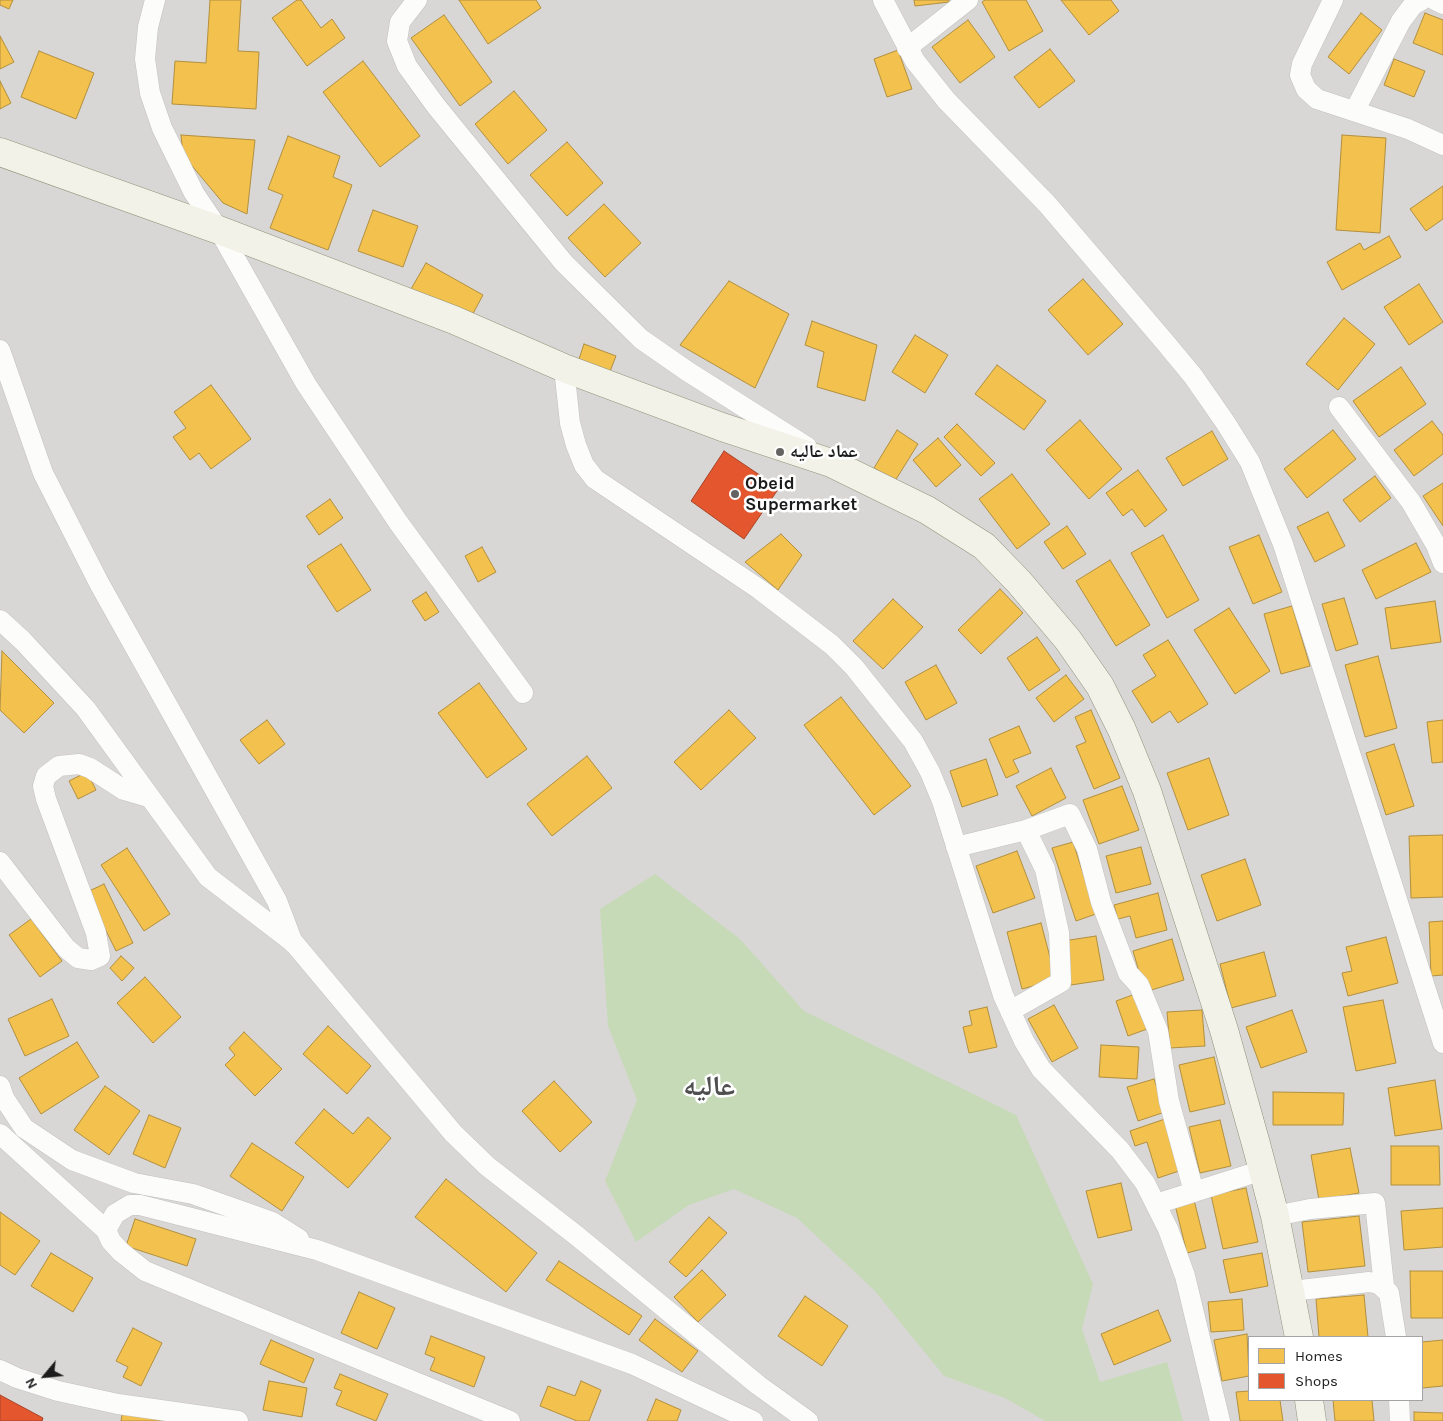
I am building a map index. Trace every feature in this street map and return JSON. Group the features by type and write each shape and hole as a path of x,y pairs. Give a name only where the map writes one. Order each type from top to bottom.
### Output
{"main road":[{"path":"0,152 219,230 454,320 564,368 722,427 832,463 927,510 984,546 1019,582 1068,640 1100,686 1122,730 1150,800 1224,1030 1263,1170 1292,1291 1299,1336"},
{"path":"1309,1401 1312,1421"}],"street":[{"path":"156,0 148,27 144,59 150,93 176,159 194,193 219,230 306,384 398,522 523,693"},
{"path":"417,0 400,22 397,42 407,66 436,106 564,262 641,339 687,372 832,463"},
{"path":"883,0 907,48 946,100 1047,204 1187,369 1225,422 1250,462 1283,544 1443,1043"},
{"path":"907,48 968,0"},
{"path":"1333,0 1302,64 1300,75 1306,89 1317,98 1408,129 1443,145"},
{"path":"1355,110 1401,21 1413,6 1422,0"},
{"path":"1435,0 1443,4"},
{"path":"0,350 42,473 98,583 277,901 294,943"},
{"path":"564,368 570,423 576,445 584,465 595,479 759,589 845,656 913,740 936,786 1000,987 1024,1041 1042,1069 1120,1150 1145,1183 1156,1204 1185,1276 1220,1421"},
{"path":"1339,407 1411,502 1436,546 1443,563"},
{"path":"0,620 23,641 86,709 208,878 294,943 453,1132 487,1166 577,1236 758,1385 808,1421"},
{"path":"0,862 66,948 78,958 91,960 100,956 96,933 46,799 43,786 46,776 60,766 79,764 90,768 124,790 148,797"},
{"path":"956,847 1026,830 1070,814 1087,849 1100,902 1128,973 1139,985 1158,1031 1169,1101 1194,1192"},
{"path":"1010,1010 1061,982 1059,933 1044,869 1026,830"},
{"path":"0,1086 4,1098 24,1128 72,1160 134,1183 193,1194 272,1222 317,1250"},
{"path":"0,1134 106,1230 111,1241 121,1252 145,1271 510,1421"},
{"path":"1156,1204 1263,1170"},
{"path":"1275,1216 1375,1203 1384,1286 1390,1293 1396,1336"},
{"path":"106,1230 114,1214 130,1205 140,1205 317,1250 632,1364 754,1421"},
{"path":"1292,1291 1369,1282 1384,1286"},
{"path":"0,1370 24,1381 58,1391 118,1404 238,1421"},
{"path":"1399,1401 1400,1421"}],"shaded area":[{"path":"0,0 1443,0 1443,1421 0,1421"}],"green space":[{"path":"655,874 740,939 804,1011 1016,1115 1093,1284 1082,1329 1100,1382 1167,1362 1183,1421 1045,1421 1005,1398 944,1376 874,1290 797,1218 734,1189 689,1205 636,1242 605,1181 637,1100 608,1026 600,909"}],"building: Homes":[{"path":"0,0 13,0 9,9 0,5"},
{"path":"210,0 241,0 238,51 259,52 256,109 172,104 175,61 206,63"},
{"path":"297,0 301,0 321,28 332,19 345,38 307,66 272,18"},
{"path":"459,0 536,0 541,8 488,44"},
{"path":"914,0 949,0 949,2 915,6"},
{"path":"985,0 1026,0 1043,31 1009,51 982,2"},
{"path":"1061,0 1111,0 1119,11 1089,35"},
{"path":"1361,13 1382,30 1349,74 1328,57"},
{"path":"1425,13 1443,20 1443,55 1413,43"},
{"path":"444,15 492,82 460,106 411,38"},
{"path":"968,20 995,57 960,83 932,47"},
{"path":"0,36 14,62 0,69"},
{"path":"1050,49 1075,81 1039,108 1014,77"},
{"path":"898,50 912,89 887,97 874,59"},
{"path":"39,51 94,73 76,119 21,97"},
{"path":"1394,59 1425,71 1414,97 1384,85"},
{"path":"363,61 420,136 380,167 323,92"},
{"path":"0,81 11,103 0,109"},
{"path":"514,91 547,130 508,164 475,124"},
{"path":"181,135 255,140 247,214 223,203 183,155"},
{"path":"1342,135 1386,138 1380,233 1336,230"},
{"path":"288,136 340,156 333,177 352,185 328,250 270,228 283,195 268,189"},
{"path":"567,142 603,183 567,216 530,175"},
{"path":"1443,186 1443,219 1426,231 1410,209"},
{"path":"604,204 641,243 605,277 568,238"},
{"path":"373,210 418,226 403,267 358,251"},
{"path":"1389,236 1401,257 1342,290 1327,262 1360,243 1364,250"},
{"path":"426,263 483,295 469,321 411,289"},
{"path":"1083,279 1123,324 1088,355 1048,310"},
{"path":"729,281 789,314 755,388 680,345"},
{"path":"1419,284 1443,322 1409,345 1384,307"},
{"path":"1344,318 1375,344 1338,390 1306,364"},
{"path":"812,321 877,345 865,401 817,387 824,352 805,345"},
{"path":"915,335 948,355 925,393 892,372"},
{"path":"584,344 616,356 609,374 578,362"},
{"path":"997,365 1046,401 1024,430 975,394"},
{"path":"1401,367 1426,404 1379,437 1353,401"},
{"path":"211,385 251,439 211,469 199,453 190,460 173,437 186,428 174,412"},
{"path":"1080,420 1122,469 1089,499 1046,450"},
{"path":"1432,421 1443,435 1443,454 1414,476 1394,450"},
{"path":"957,424 995,463 981,476 944,437"},
{"path":"897,430 918,444 895,481 874,468"},
{"path":"1333,430 1356,459 1307,498 1284,469"},
{"path":"1212,431 1228,459 1183,486 1166,458"},
{"path":"938,438 961,465 936,487 913,460"},
{"path":"1138,470 1167,510 1145,527 1132,509 1123,516 1106,493"},
{"path":"1012,474 1050,524 1017,549 979,499"},
{"path":"1375,476 1391,498 1360,522 1343,500"},
{"path":"1443,483 1443,526 1423,496"},
{"path":"330,499 343,518 319,535 306,516"},
{"path":"1328,512 1345,546 1315,562 1297,527"},
{"path":"1067,526 1086,554 1063,569 1044,542"},
{"path":"781,534 802,555 778,590 745,562"},
{"path":"1163,535 1199,600 1167,618 1131,553"},
{"path":"1259,535 1282,592 1253,604 1229,547"},
{"path":"1416,543 1431,572 1376,599 1362,570"},
{"path":"341,544 371,590 337,612 307,566"},
{"path":"482,547 496,572 478,582 465,556"},
{"path":"1110,560 1150,625 1116,646 1076,581"},
{"path":"1000,589 1023,613 981,654 958,630"},
{"path":"426,592 439,612 425,621 412,601"},
{"path":"1344,598 1358,644 1336,651 1322,604"},
{"path":"893,599 923,627 883,669 853,641"},
{"path":"1435,601 1441,642 1391,649 1385,608"},
{"path":"1292,606 1310,666 1281,674 1264,614"},
{"path":"1229,608 1270,671 1235,694 1194,630"},
{"path":"1037,637 1060,670 1029,691 1007,658"},
{"path":"1168,640 1208,704 1178,723 1170,711 1152,723 1132,691 1156,676 1143,655"},
{"path":"2,651 54,703 24,733 0,710"},
{"path":"1378,656 1397,728 1365,737 1345,665"},
{"path":"936,665 957,703 926,720 905,682"},
{"path":"1066,675 1084,699 1054,722 1036,698"},
{"path":"479,683 527,749 487,778 438,713"},
{"path":"841,697 911,786 874,815 804,725"},
{"path":"729,710 756,738 701,790 674,762"},
{"path":"1091,710 1120,778 1094,789 1076,746 1086,742 1075,717"},
{"path":"267,720 285,744 259,764 240,740"},
{"path":"1443,720 1443,762 1432,763 1427,722"},
{"path":"1019,726 1031,753 1013,760 1019,772 1006,778 989,739"},
{"path":"1394,744 1414,806 1386,815 1366,753"},
{"path":"587,756 612,788 552,836 527,804"},
{"path":"1209,758 1229,815 1188,830 1167,773"},
{"path":"986,759 998,795 962,807 950,771"},
{"path":"1051,768 1066,798 1032,816 1016,786"},
{"path":"87,772 96,790 78,799 69,781"},
{"path":"1122,786 1139,830 1099,844 1083,800"},
{"path":"1443,835 1443,897 1411,898 1409,836"},
{"path":"1073,842 1096,914 1076,921 1052,848"},
{"path":"1141,847 1151,884 1116,893 1106,856"},
{"path":"127,848 170,914 144,931 101,865"},
{"path":"1017,851 1035,898 993,913 976,866"},
{"path":"1245,859 1261,905 1217,921 1201,875"},
{"path":"104,884 133,943 116,951 87,892"},
{"path":"1158,893 1167,930 1136,938 1130,916 1118,919 1114,905"},
{"path":"31,919 62,961 40,977 9,935"},
{"path":"1443,921 1443,975 1431,976 1429,922"},
{"path":"1041,923 1056,980 1022,989 1007,932"},
{"path":"1096,936 1104,980 1071,985 1063,941"},
{"path":"1386,937 1398,983 1348,996 1342,973 1352,971 1346,947"},
{"path":"1172,939 1184,980 1145,992 1133,951"},
{"path":"1264,952 1276,996 1231,1008 1220,964"},
{"path":"121,956 134,968 122,981 110,968"},
{"path":"145,977 181,1017 153,1043 117,1003"},
{"path":"1138,993 1150,1028 1128,1036 1116,1001"},
{"path":"52,999 69,1036 25,1056 8,1019"},
{"path":"1383,1000 1396,1063 1356,1071 1343,1007"},
{"path":"1054,1005 1078,1048 1052,1062 1028,1019"},
{"path":"987,1007 997,1047 969,1053 963,1027 972,1025 969,1011"},
{"path":"1202,1010 1205,1046 1170,1048 1167,1012"},
{"path":"1292,1010 1307,1052 1261,1068 1246,1027"},
{"path":"328,1026 371,1066 347,1094 303,1054"},
{"path":"244,1032 282,1069 255,1096 225,1065 235,1055 229,1048"},
{"path":"77,1042 99,1077 41,1114 19,1078"},
{"path":"1101,1045 1139,1047 1137,1079 1099,1077"},
{"path":"1214,1057 1225,1104 1190,1112 1179,1065"},
{"path":"1154,1079 1165,1112 1138,1121 1127,1087"},
{"path":"1435,1080 1442,1129 1395,1136 1388,1088"},
{"path":"554,1081 592,1122 560,1152 522,1111"},
{"path":"105,1086 140,1111 109,1155 74,1130"},
{"path":"1273,1092 1344,1093 1343,1125 1273,1125"},
{"path":"324,1109 353,1134 368,1117 391,1138 348,1188 295,1143"},
{"path":"149,1115 181,1128 165,1168 133,1154"},
{"path":"1165,1119 1182,1170 1158,1178 1147,1142 1135,1146 1130,1131"},
{"path":"1220,1120 1231,1166 1200,1173 1189,1127"},
{"path":"252,1143 304,1177 282,1211 230,1176"},
{"path":"1391,1146 1439,1146 1440,1185 1391,1185"},
{"path":"1350,1148 1359,1193 1319,1200 1311,1155"},
{"path":"446,1179 537,1253 506,1292 415,1217"},
{"path":"1121,1183 1132,1230 1098,1238 1086,1191"},
{"path":"1246,1188 1258,1242 1223,1249 1211,1195"},
{"path":"1194,1200 1206,1248 1187,1253 1175,1205"},
{"path":"1443,1208 1443,1247 1404,1250 1401,1211"},
{"path":"0,1212 40,1241 15,1275 0,1265"},
{"path":"1359,1216 1365,1266 1308,1272 1302,1222"},
{"path":"709,1217 727,1233 686,1277 669,1262"},
{"path":"135,1219 196,1239 187,1266 126,1246"},
{"path":"51,1253 93,1278 73,1312 31,1286"},
{"path":"1262,1253 1268,1286 1230,1293 1223,1260"},
{"path":"559,1261 642,1316 629,1335 546,1280"},
{"path":"702,1270 726,1295 698,1322 674,1297"},
{"path":"1410,1271 1443,1271 1443,1318 1411,1318"},
{"path":"359,1292 395,1308 377,1349 341,1333"},
{"path":"1364,1295 1368,1336 1319,1336 1316,1299"},
{"path":"805,1296 848,1326 822,1366 778,1336"},
{"path":"1242,1299 1244,1330 1211,1332 1208,1302"},
{"path":"1158,1310 1171,1341 1114,1365 1101,1334"},
{"path":"655,1319 698,1351 682,1372 639,1340"},
{"path":"133,1328 162,1343 141,1386 123,1377 128,1367 116,1361"},
{"path":"1247,1334 1248,1376 1222,1381 1214,1340"},
{"path":"431,1336 485,1357 474,1387 430,1370 435,1358 425,1354"},
{"path":"271,1340 314,1359 304,1383 260,1364"},
{"path":"1443,1340 1443,1386 1423,1388 1423,1342"},
{"path":"340,1374 388,1394 376,1421 336,1405 342,1391 334,1388"},
{"path":"269,1381 307,1388 302,1417 263,1410"},
{"path":"581,1381 601,1390 589,1421 577,1421 540,1406 548,1386 575,1396"},
{"path":"1248,1391 1248,1401 1280,1401 1283,1421 1240,1421 1236,1392"},
{"path":"656,1399 681,1410 677,1421 647,1421"},
{"path":"1333,1401 1372,1401 1374,1421 1335,1421"},
{"path":"123,1409 181,1421 121,1421"},
{"path":"1414,1412 1443,1413 1443,1421 1414,1421"}],"building: Shops":[{"name":"Obeid Supermarket","path":"724,451 779,488 744,539 691,501"},
{"path":"0,1395 43,1418 42,1421 0,1421"}],"place":[{"name":"عماد عاليه","path":"780,452"},
{"name":"Obeid Supermarket","path":"735,494"}],"district":[{"name":"عاليه","path":"709,1087"}]}
